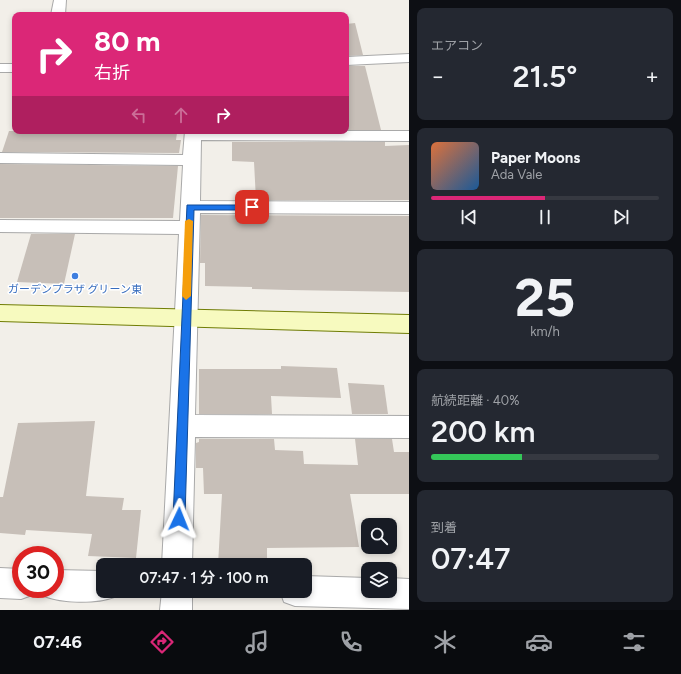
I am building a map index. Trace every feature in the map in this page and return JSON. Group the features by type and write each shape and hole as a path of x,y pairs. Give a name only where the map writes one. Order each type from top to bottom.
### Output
{"street":[{"path":"58,12 60,0"},
{"path":"349,61 409,58"},
{"path":"0,68 12,68"},
{"path":"178,558 193,134"},
{"path":"265,134 409,136"},
{"path":"0,158 192,160"},
{"path":"190,207 409,208"},
{"path":"0,226 189,228"},
{"path":"0,313 409,324"},
{"path":"182,426 409,427"},
{"path":"0,583 12,584"},
{"path":"64,585 96,586"},
{"path":"312,591 409,594"},
{"path":"176,610 177,598"}],"building":[{"path":"355,23 363,55 349,56 349,24"},
{"path":"349,66 365,66 381,130 349,130"},
{"path":"9,131 12,131 12,134 177,134 176,140 181,140 179,153 2,152"},
{"path":"232,142 385,142 385,146 409,145 409,200 256,200 254,162 232,161"},
{"path":"0,164 178,166 173,218 0,218"},
{"path":"201,215 409,216 409,292 252,289 252,287 205,286 205,263 200,263"},
{"path":"31,234 75,234 64,284 17,282"},
{"path":"281,366 337,368 341,398 271,396 272,414 199,414 199,369 281,369"},
{"path":"348,383 384,385 388,414 352,414"},
{"path":"95,421 86,496 124,498 122,510 141,510 136,558 88,556 92,534 26,530 25,535 0,533 0,497 3,497 18,423"},
{"path":"199,439 274,439 275,450 303,451 304,464 358,465 355,439 392,439 394,452 409,452 409,494 350,494 359,547 267,548 267,558 218,558 222,494 204,494 203,468 196,468 196,443 199,442"}],"slow traffic":[{"path":"186,296 189,221"}],"place":[{"name":"ガーデンプラザ グリーン東","path":"75,276"}],"route":[{"path":"179,519 190,207 252,207"}]}
